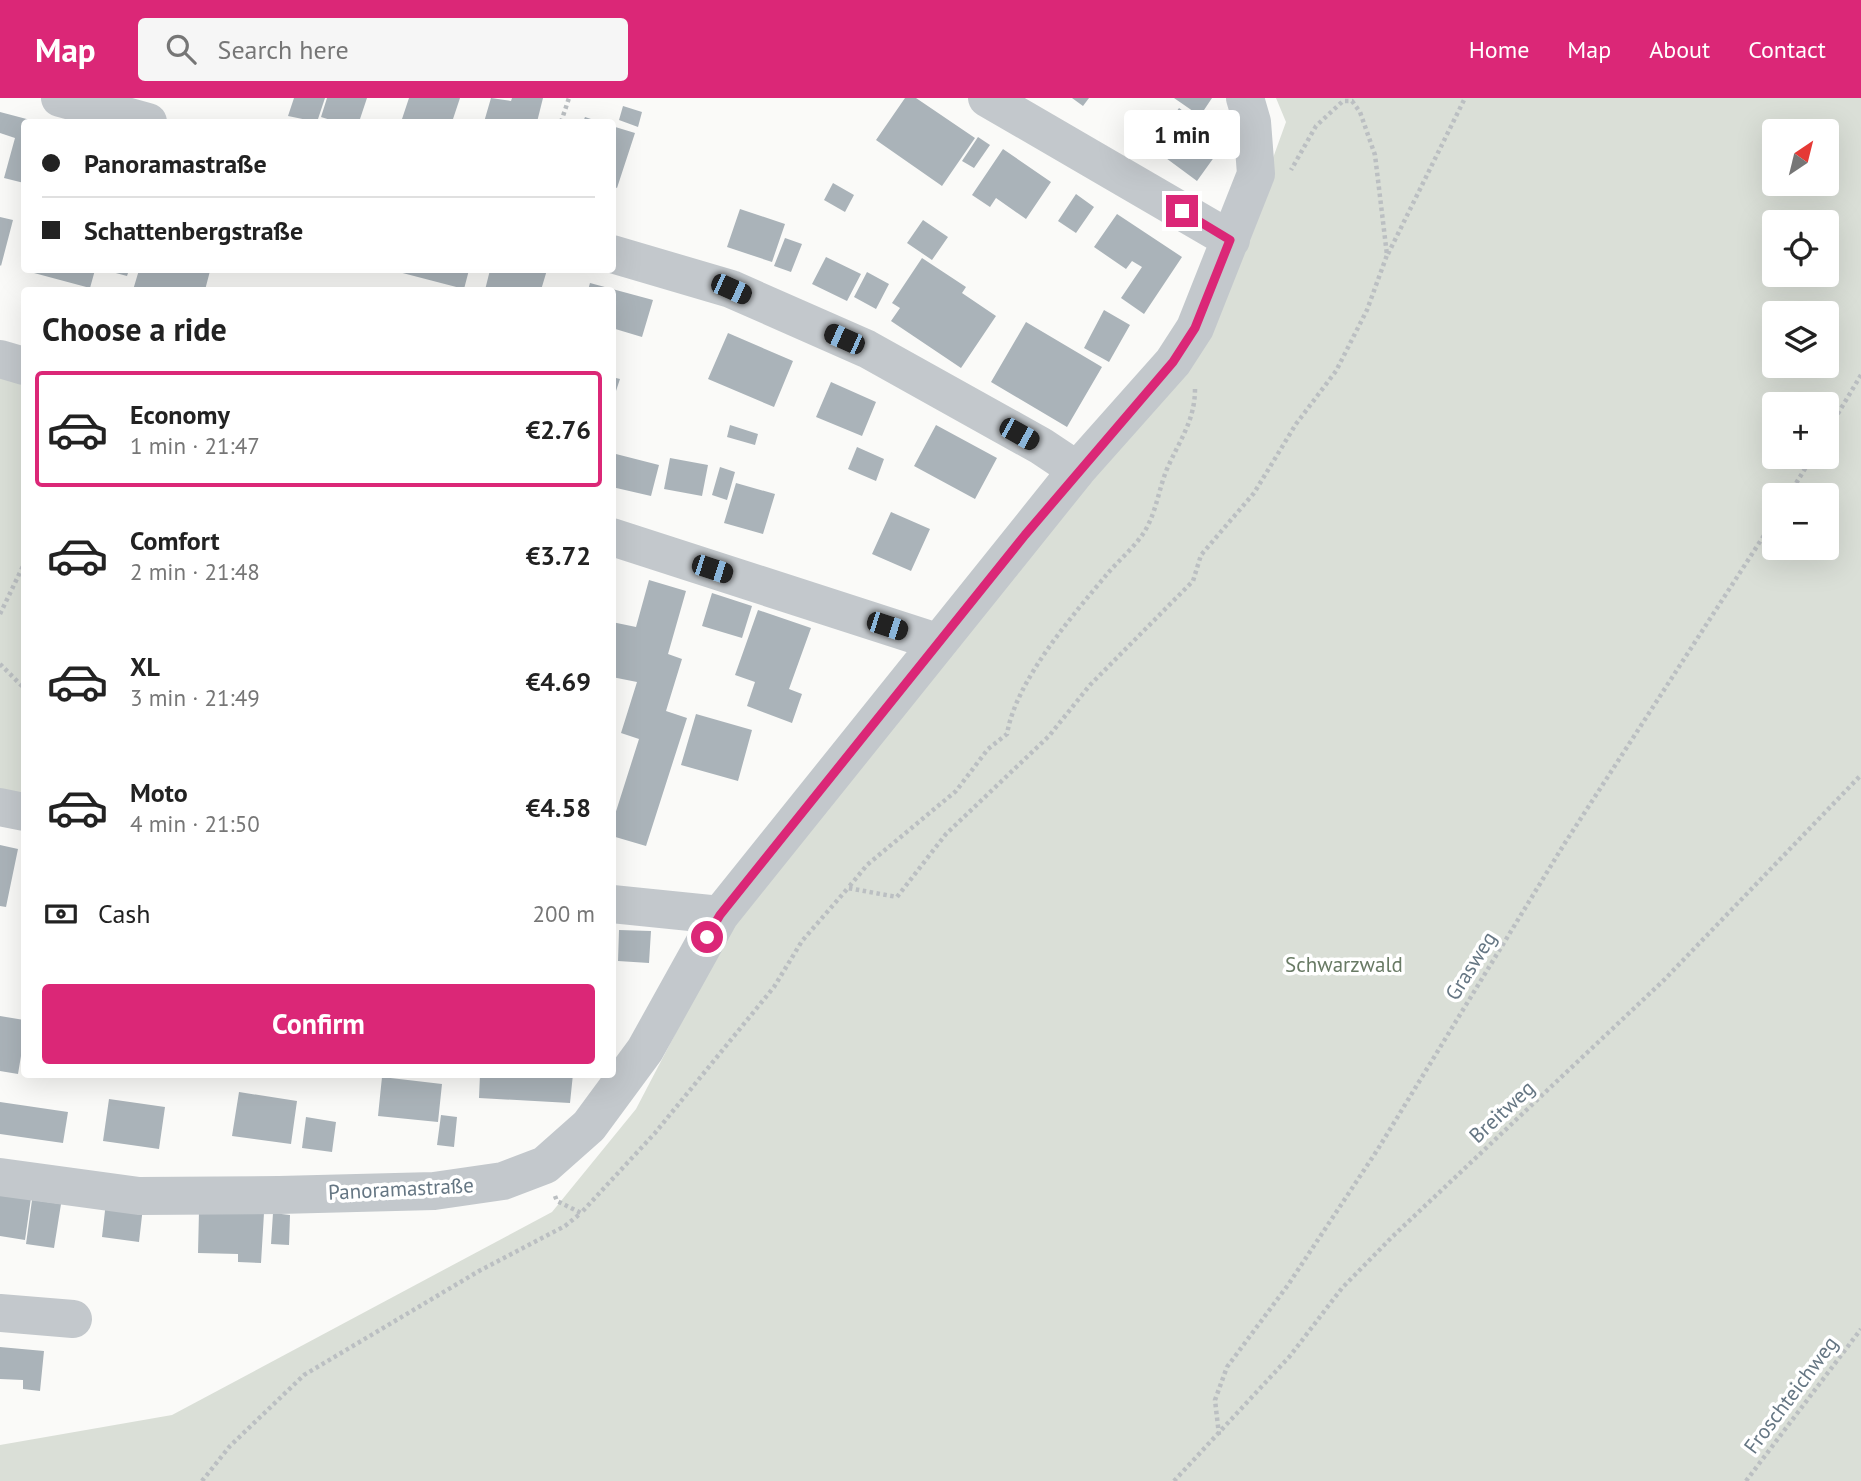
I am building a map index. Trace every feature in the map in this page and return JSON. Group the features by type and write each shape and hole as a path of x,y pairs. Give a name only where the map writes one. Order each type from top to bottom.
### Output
{"street":[{"path":"60,98 137,119"},
{"path":"987,98 1230,240"},
{"name":"Panoramastraße","path":"0,1177 139,1196 304,1194 434,1191 503,1181 545,1165 589,1126 645,1050 720,915 1077,470 1173,362 1195,328 1255,174 1252,122 1245,98"},
{"path":"616,255 731,289 867,349 1041,446 1077,470"},
{"path":"0,359 21,365"},
{"path":"616,538 937,642"},
{"path":"0,807 21,811"},
{"path":"616,904 720,915"},
{"path":"0,1313 73,1319"}],"path":[{"path":"562,119 569,98"},
{"path":"848,888 897,897 946,834 1037,748 1090,685 1193,581 1201,555 1254,493 1296,424 1336,371 1367,310 1387,255 1465,98"},
{"path":"1287,162 1292,171 1316,127 1343,101 1352,101 1360,112 1376,155 1387,255"},
{"path":"202,1481 230,1446 304,1375 479,1271 565,1226 581,1213 655,1133 774,987 802,941 867,865 956,791 988,750 1007,734 1011,710 1043,659 1082,604 1145,531 1159,502 1166,471 1192,422 1194,374 1191,368 1173,362"},
{"path":"1839,412 1861,375"},
{"name":"Grasweg","path":"1219,1435 1215,1400 1227,1367 1288,1285 1378,1149 1563,846 1762,539"},
{"path":"0,614 21,570"},
{"path":"0,663 21,685"},
{"name":"Breitweg","path":"1174,1481 1290,1356 1342,1289 1392,1237 1664,980 1861,775"},
{"path":"545,1165 556,1201 581,1213"},
{"name":"Froschteichweg","path":"1746,1481 1861,1329"}],"green space":[{"name":"Schwarzwald","path":"1276,98 1861,98 1861,1481 0,1481 0,1445 172,1415 552,1212 636,1109 740,910 1215,318 1286,122"},
{"path":"0,371 21,377 21,798 0,794"}],"building":[{"path":"294,98 325,98 318,119 288,116"},
{"path":"327,98 367,98 360,119 321,117"},
{"path":"409,98 460,98 453,119 402,119"},
{"path":"491,98 511,101 512,98 543,98 538,119 485,119"},
{"path":"905,98 916,98 975,138 942,186 876,140"},
{"path":"1072,98 1089,98 1083,106"},
{"path":"1174,98 1212,98 1200,116"},
{"path":"623,106 642,112 638,127 619,120"},
{"path":"1179,108 1225,142 1197,181 1151,147"},
{"path":"0,112 27,119 21,119 21,182 4,178 15,138 0,133"},
{"path":"616,127 635,133 616,188"},
{"path":"978,137 990,145 974,168 962,161"},
{"path":"1003,149 1051,182 1026,219 996,198 990,207 972,195"},
{"path":"833,183 854,195 845,212 824,200"},
{"path":"1076,194 1094,207 1076,233 1058,221"},
{"path":"740,209 785,224 772,262 727,247"},
{"path":"1117,214 1182,257 1144,314 1121,298 1142,267 1132,261 1126,269 1094,247"},
{"path":"0,217 13,220 1,266 0,265"},
{"path":"923,220 948,237 932,260 907,243"},
{"path":"785,238 802,244 791,272 774,266"},
{"path":"826,257 861,274 847,301 812,284"},
{"path":"922,258 966,287 962,293 996,316 961,368 891,321 900,308 892,303"},
{"path":"867,272 889,284 876,309 854,297"},
{"path":"34,273 94,273 90,287"},
{"path":"138,273 209,273 206,287 134,287"},
{"path":"403,273 468,273 465,287"},
{"path":"489,273 546,273 542,287 486,287"},
{"path":"590,283 605,287 589,287"},
{"path":"616,290 653,300 642,337 616,329"},
{"path":"1104,310 1130,325 1109,362 1084,348"},
{"path":"1026,322 1102,367 1067,427 991,382"},
{"path":"728,333 793,361 774,407 708,379"},
{"path":"831,382 876,402 862,436 816,417"},
{"path":"730,425 758,434 755,445 727,437"},
{"path":"936,425 997,458 975,499 914,466"},
{"path":"857,447 884,459 876,481 848,469"},
{"path":"616,454 659,465 651,496 616,488"},
{"path":"670,458 708,465 702,496 664,489"},
{"path":"720,467 735,472 727,500 712,495"},
{"path":"736,483 775,494 763,534 724,523"},
{"path":"891,512 930,529 911,571 872,554"},
{"path":"649,580 686,591 668,654 682,659 666,711 687,718 646,846 616,837 616,811 639,739 621,733 637,682 616,678 616,623 636,627"},
{"path":"712,593 752,606 742,638 702,626"},
{"path":"758,610 811,628 789,689 802,694 792,723 747,706 755,682 735,675"},
{"path":"696,714 752,730 738,781 681,765"},
{"path":"0,845 18,849 6,907 0,906"},
{"path":"619,930 651,931 649,963 618,961"},
{"path":"0,1016 21,1020 18,1074 0,1071"},
{"path":"382,1078 442,1084 438,1122 378,1116"},
{"path":"480,1078 573,1078 570,1103 479,1098"},
{"path":"239,1092 297,1101 291,1144 232,1136"},
{"path":"109,1099 165,1107 159,1149 103,1141"},
{"path":"0,1102 68,1112 63,1143 0,1134"},
{"path":"441,1115 457,1117 454,1147 437,1145"},
{"path":"306,1117 336,1122 332,1152 302,1148"},
{"path":"0,1193 31,1198 25,1240 0,1236"},
{"path":"32,1200 61,1204 54,1248 26,1244"},
{"path":"106,1202 143,1207 139,1242 102,1237"},
{"path":"199,1211 264,1213 261,1263 238,1262 238,1254 198,1253"},
{"path":"273,1213 290,1215 289,1245 271,1244"},
{"path":"0,1347 44,1351 40,1391 23,1389 23,1380 0,1379"}],"route":[{"path":"707,937 720,915 937,642 1077,470 1173,362 1195,328 1230,240 1182,211"}]}
